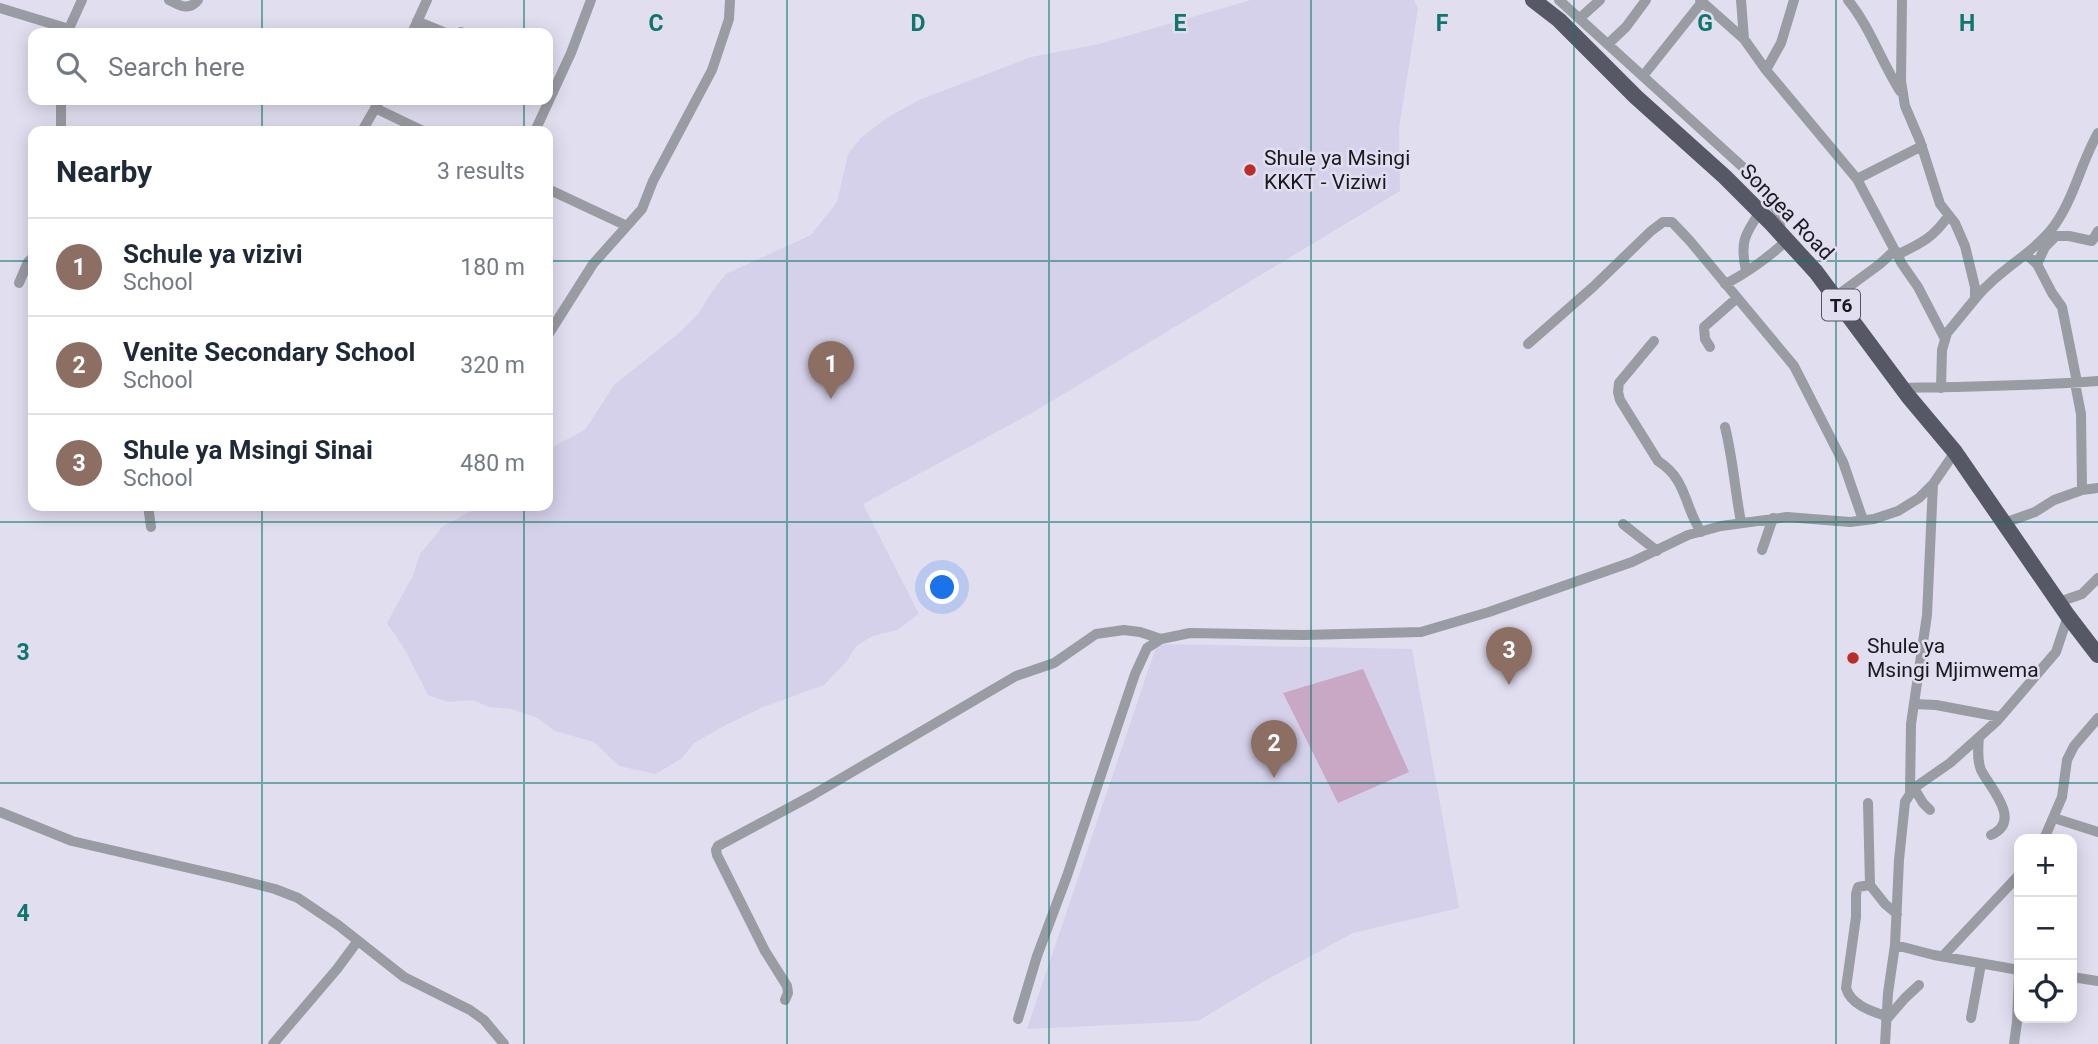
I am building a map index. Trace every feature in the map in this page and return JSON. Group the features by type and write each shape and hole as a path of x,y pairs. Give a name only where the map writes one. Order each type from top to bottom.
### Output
{"highway":[{"name":"Songea Road","path":"1532,0 1559,20 1636,97 1725,177 1816,272 1902,388 1955,452 2068,616 2096,648"}],"street":[{"path":"69,28 82,0"},
{"path":"169,0 186,7 198,0"},
{"path":"414,28 427,0"},
{"path":"553,93 591,0"},
{"path":"553,327 593,264 642,209 657,172 712,70 729,19 730,0"},
{"path":"1559,0 1757,180 1772,199 1779,213 1784,237 1776,251 1725,284"},
{"path":"1580,18 1600,0"},
{"path":"1608,44 1626,27 1646,0"},
{"path":"1741,0 1744,39"},
{"path":"1766,70 1782,43 1794,0"},
{"path":"1848,0 1861,15 1882,61 1904,97"},
{"path":"1902,0 1901,81 1905,106 1922,146 1940,204 1955,223 1965,246 1975,287 1975,299"},
{"path":"1643,76 1701,1 1744,39 1766,70 1857,179 1945,339"},
{"path":"0,8 59,28"},
{"path":"417,21 434,28"},
{"path":"61,105 61,126"},
{"path":"365,126 376,105"},
{"path":"379,105 414,126"},
{"path":"537,126 547,105"},
{"path":"1941,388 1945,339 1955,323 2000,272 2026,254 2055,224 2098,133"},
{"path":"1857,179 1922,146"},
{"path":"553,191 627,226"},
{"path":"1746,271 1742,249 1744,237 1760,212"},
{"path":"1835,297 1896,253 1929,238 1949,215"},
{"path":"1528,344 1628,251 1663,222 1672,222 1779,346 1799,376 1843,462 1863,520"},
{"path":"2037,264 2045,247 2056,236 2092,241 2098,230"},
{"path":"2026,254 2037,264 2062,307 2081,414 2082,490"},
{"path":"19,284 28,262"},
{"path":"1710,347 1705,339 1704,327 1737,298"},
{"path":"1654,341 1619,383 1618,392 1620,400 1658,461 1667,466 1677,478 1701,532"},
{"path":"1902,388 1998,388 2098,381"},
{"path":"1725,427 1741,522"},
{"path":"1017,1019 1135,674 1147,648 1161,639 1190,633 1304,635 1421,632 1489,612 1632,562 1688,535 1741,522 1773,518 1807,517 1850,522 1898,512 1919,498 1933,484 1955,452"},
{"path":"1930,810 1912,791 1911,724 1927,615 1933,484"},
{"path":"2004,523 2035,512 2054,500 2082,490 2098,488"},
{"path":"149,511 151,527"},
{"path":"1762,550 1773,518"},
{"path":"1623,524 1657,551"},
{"path":"2059,602 2082,594 2098,578"},
{"path":"1885,1044 1905,802 1912,791 1950,763 2000,717 2056,652 2068,616"},
{"path":"785,1000 787,986 765,951 717,855 718,846 811,796 1016,676 1054,663 1096,634 1124,630 1161,639"},
{"path":"1914,704 1936,705 2000,717"},
{"path":"2046,834 2062,797 2067,760 2074,746 2098,718"},
{"path":"1979,737 1978,758 1981,769 2001,800 2005,817 2000,831 1991,835"},
{"path":"1868,803 1870,886 1897,914"},
{"path":"0,813 72,841 275,889 298,898 404,977 470,1010 484,1020 504,1044"},
{"path":"2054,818 2098,832"},
{"path":"1943,957 2014,881"},
{"path":"1870,886 1858,887 1856,894 1856,918 1846,988 1848,995 1863,1007 1886,1018"},
{"path":"273,1044 357,942"},
{"path":"1895,945 1943,957 2014,969"},
{"path":"1971,1018 1981,964"},
{"path":"2077,978 2098,981"},
{"path":"1886,1018 1919,985"},
{"path":"2014,1044 2017,1023"}],"shaded area":[{"path":"1251,0 1414,0 1418,8 1399,129 1400,191 1032,413 863,504 919,614 897,630 873,636 856,646 847,661 824,685 763,707 726,725 694,743 682,758 656,774 619,766 594,742 555,731 537,718 512,709 489,707 473,700 448,702 428,695 405,650 387,623 412,577 420,554 442,527 471,511 553,511 553,446 585,430 614,385 679,333 699,313 726,274 811,235 837,202 848,154 861,138 885,119 919,100 1031,57 1099,44"},
{"path":"1157,644 1412,649 1459,908 1353,933 1198,1021 1027,1029"},
{"path":"1363,669 1409,772 1338,803 1283,693"}],"place":[{"name":"Shule ya Msingi KKKT - Viziwi","path":"1250,170"},
{"name":"Schule ya vizivi","path":"831,399"},
{"name":"Shule ya Msingi Mjimwema","path":"1853,658"},
{"name":"Shule ya Msingi Sinai","path":"1509,685"},
{"name":"Venite Secondary School","path":"1274,778"}]}
